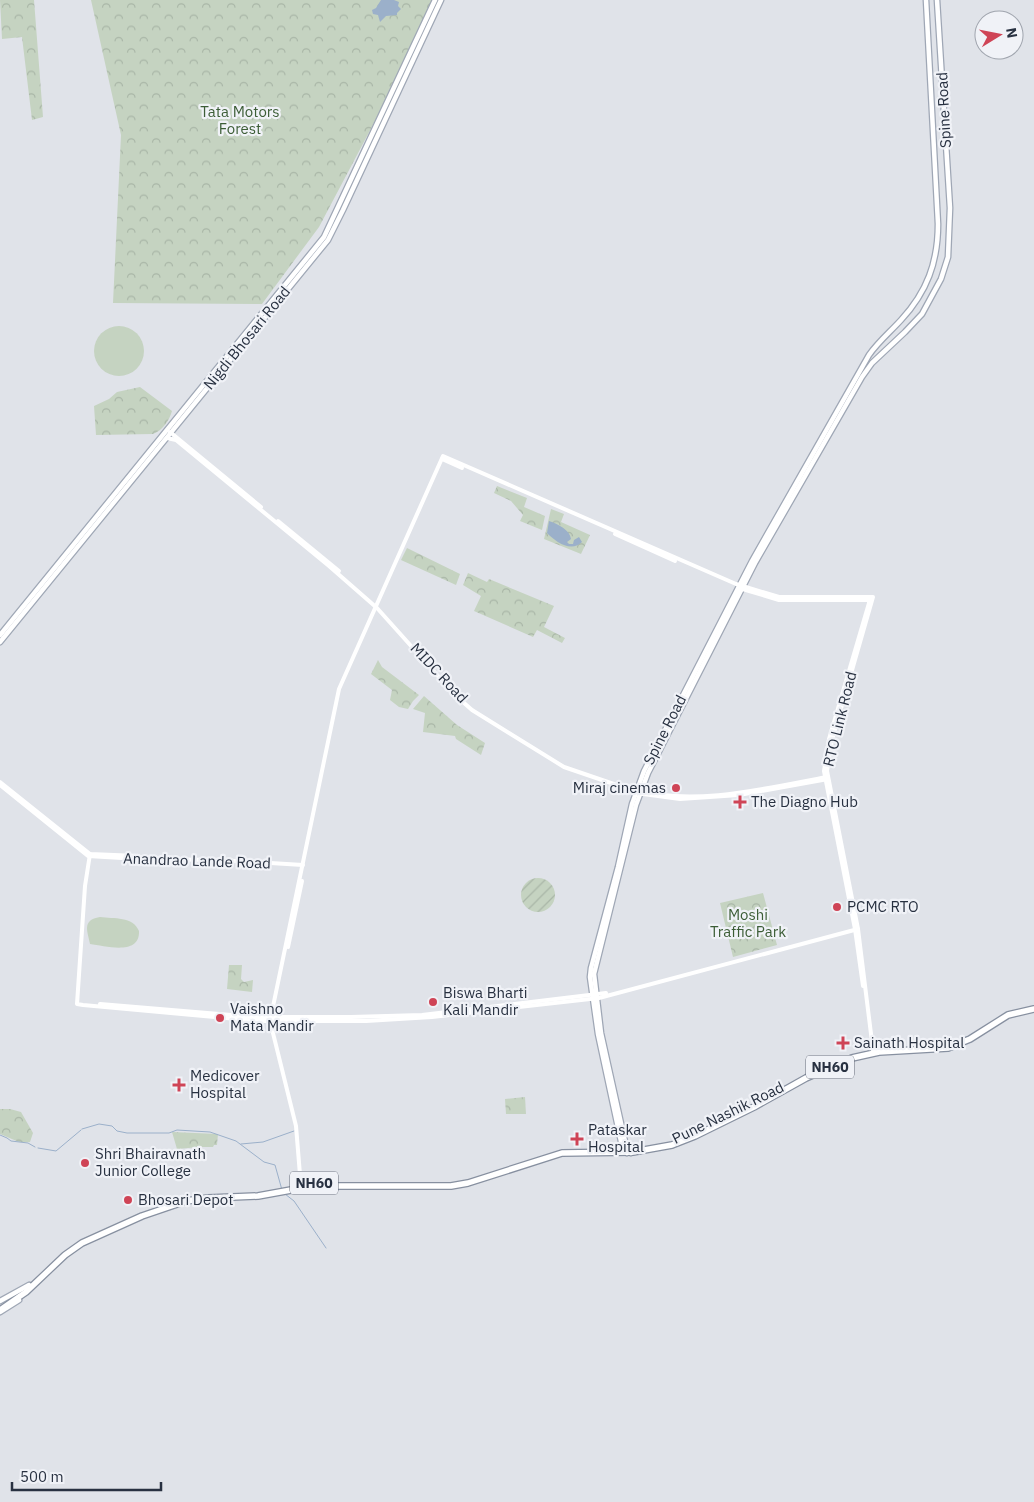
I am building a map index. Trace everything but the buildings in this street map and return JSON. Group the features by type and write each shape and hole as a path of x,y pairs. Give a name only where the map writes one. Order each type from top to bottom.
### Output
{"highway":[{"name":"Pune Nashik Road","path":"23,1293 29,1285 72,1246 88,1237 152,1210 196,1196 255,1194 301,1186 456,1183 559,1151 628,1151 660,1148 686,1140 754,1107 786,1088 852,1058 879,1052 948,1048 970,1039 1008,1015 1034,1008"},
{"name":"Pune Nashik Road","path":"628,1151 649,1148 684,1138 757,1102 788,1084 850,1056 873,1050 934,1047 951,1044 1008,1013 1034,1008"},
{"name":"Pune Nashik Road","path":"23,1293 74,1248 150,1213 192,1200 256,1196 301,1186"},
{"name":"NH60","path":"0,1309 23,1293"}],"main road":[{"name":"Nigdi Bhosari Road","path":"169,430 324,237 435,0"},
{"name":"Nigdi Bhosari Road","path":"0,635 328,240 441,0"},
{"name":"Spine Road","path":"628,1151 622,1146 598,1034 596,996 590,977 591,968 639,791 651,758 739,587 873,350 917,301 930,274 936,254 936,224 938,216 926,0"},
{"name":"Spine Road","path":"824,439 872,363 905,332 927,307 945,267 950,219 937,0"},
{"name":"MIDC Road","path":"169,430 377,606 455,695 472,710 564,767 639,791 689,797 750,791 826,778"},
{"name":"Nigdi Bhosari Road","path":"0,642 163,437"},
{"path":"163,437 176,440 252,501"},
{"path":"301,1186 296,1126 272,1020 337,694 444,459 739,587"},
{"name":"MIDC Road","path":"252,501 330,563 366,597"},
{"name":"RTO Link Road","path":"739,587 779,597 870,599 832,740 826,778 856,928 873,1050"},
{"path":"0,784 89,855 79,1004 272,1020 422,1015 596,996 856,928"},
{"name":"Anandrao Lande Road","path":"89,855 304,865"},
{"path":"0,1301 29,1285"}],"green space":[{"path":"0,0 34,0 43,117 32,120 22,37 2,39"},
{"name":"Tata Motors Forest","path":"91,0 432,0 385,102 319,227 262,304 113,303 121,135"},
{"path":"119,326 137,333 144,351 137,369 119,376 101,369 94,351 101,333"},
{"path":"140,387 172,411 163,428 153,434 96,435 94,406 109,399 117,392"},
{"path":"497,486 527,498 524,507 545,516 542,530 520,521 523,515 511,501 494,493"},
{"path":"551,509 564,514 561,522 590,535 581,554 544,539"},
{"path":"407,548 460,574 456,585 401,560"},
{"path":"468,573 487,582 489,579 554,606 544,627 565,638 562,643 537,630 533,637 474,611 481,596 463,585"},
{"path":"378,660 382,667 419,695 408,709 399,707 390,700 392,690 371,674"},
{"path":"424,696 457,725 485,743 481,755 456,739 455,736 423,732 425,713 413,709"},
{"path":"538,878 550,883 555,895 550,907 538,912 526,907 521,895 526,883"},
{"name":"Moshi Traffic Park","path":"763,893 777,945 733,957 720,903"},
{"path":"100,917 123,919 132,923 139,931 138,939 134,944 121,948 90,944 87,931 88,924 90,921"},
{"path":"229,965 242,965 241,979 244,982 253,980 252,992 227,989"},
{"path":"525,1097 526,1114 506,1114 505,1099"},
{"path":"0,1109 21,1112 33,1133 30,1142 19,1142 0,1134"},
{"path":"172,1132 218,1134 217,1145 213,1147 177,1149"}],"water":[{"path":"381,0 399,2 398,6 401,9 397,15 386,16 380,22 378,15 373,14 372,10 376,8"},
{"path":"549,521 566,530 571,539 567,542 569,544 573,544 574,540 579,537 582,542 573,546 559,543 547,533"}],"waterway":[{"path":"82,1129 99,1124 112,1126 117,1131 127,1133 169,1133 177,1130 210,1132 236,1141 264,1162 275,1165 282,1190"},
{"path":"38,1148 56,1151 81,1130"},
{"path":"241,1144 263,1142 294,1131"},
{"path":"0,1135 11,1141 28,1143 35,1147"},
{"path":"285,1194 294,1201 326,1248"}],"place":[{"name":"Miraj cinemas","path":"676,788"},
{"name":"The Diagno Hub","path":"740,802"},
{"name":"PCMC RTO","path":"837,907"},
{"name":"Biswa Bharti Kali Mandir","path":"433,1002"},
{"name":"Vaishno Mata Mandir","path":"220,1018"},
{"name":"Sainath Hospital","path":"843,1043"},
{"name":"Medicover Hospital","path":"179,1085"},
{"name":"Pataskar Hospital","path":"577,1139"},
{"name":"Shri Bhairavnath Junior College","path":"85,1163"},
{"name":"Bhosari Depot","path":"128,1200"}]}
